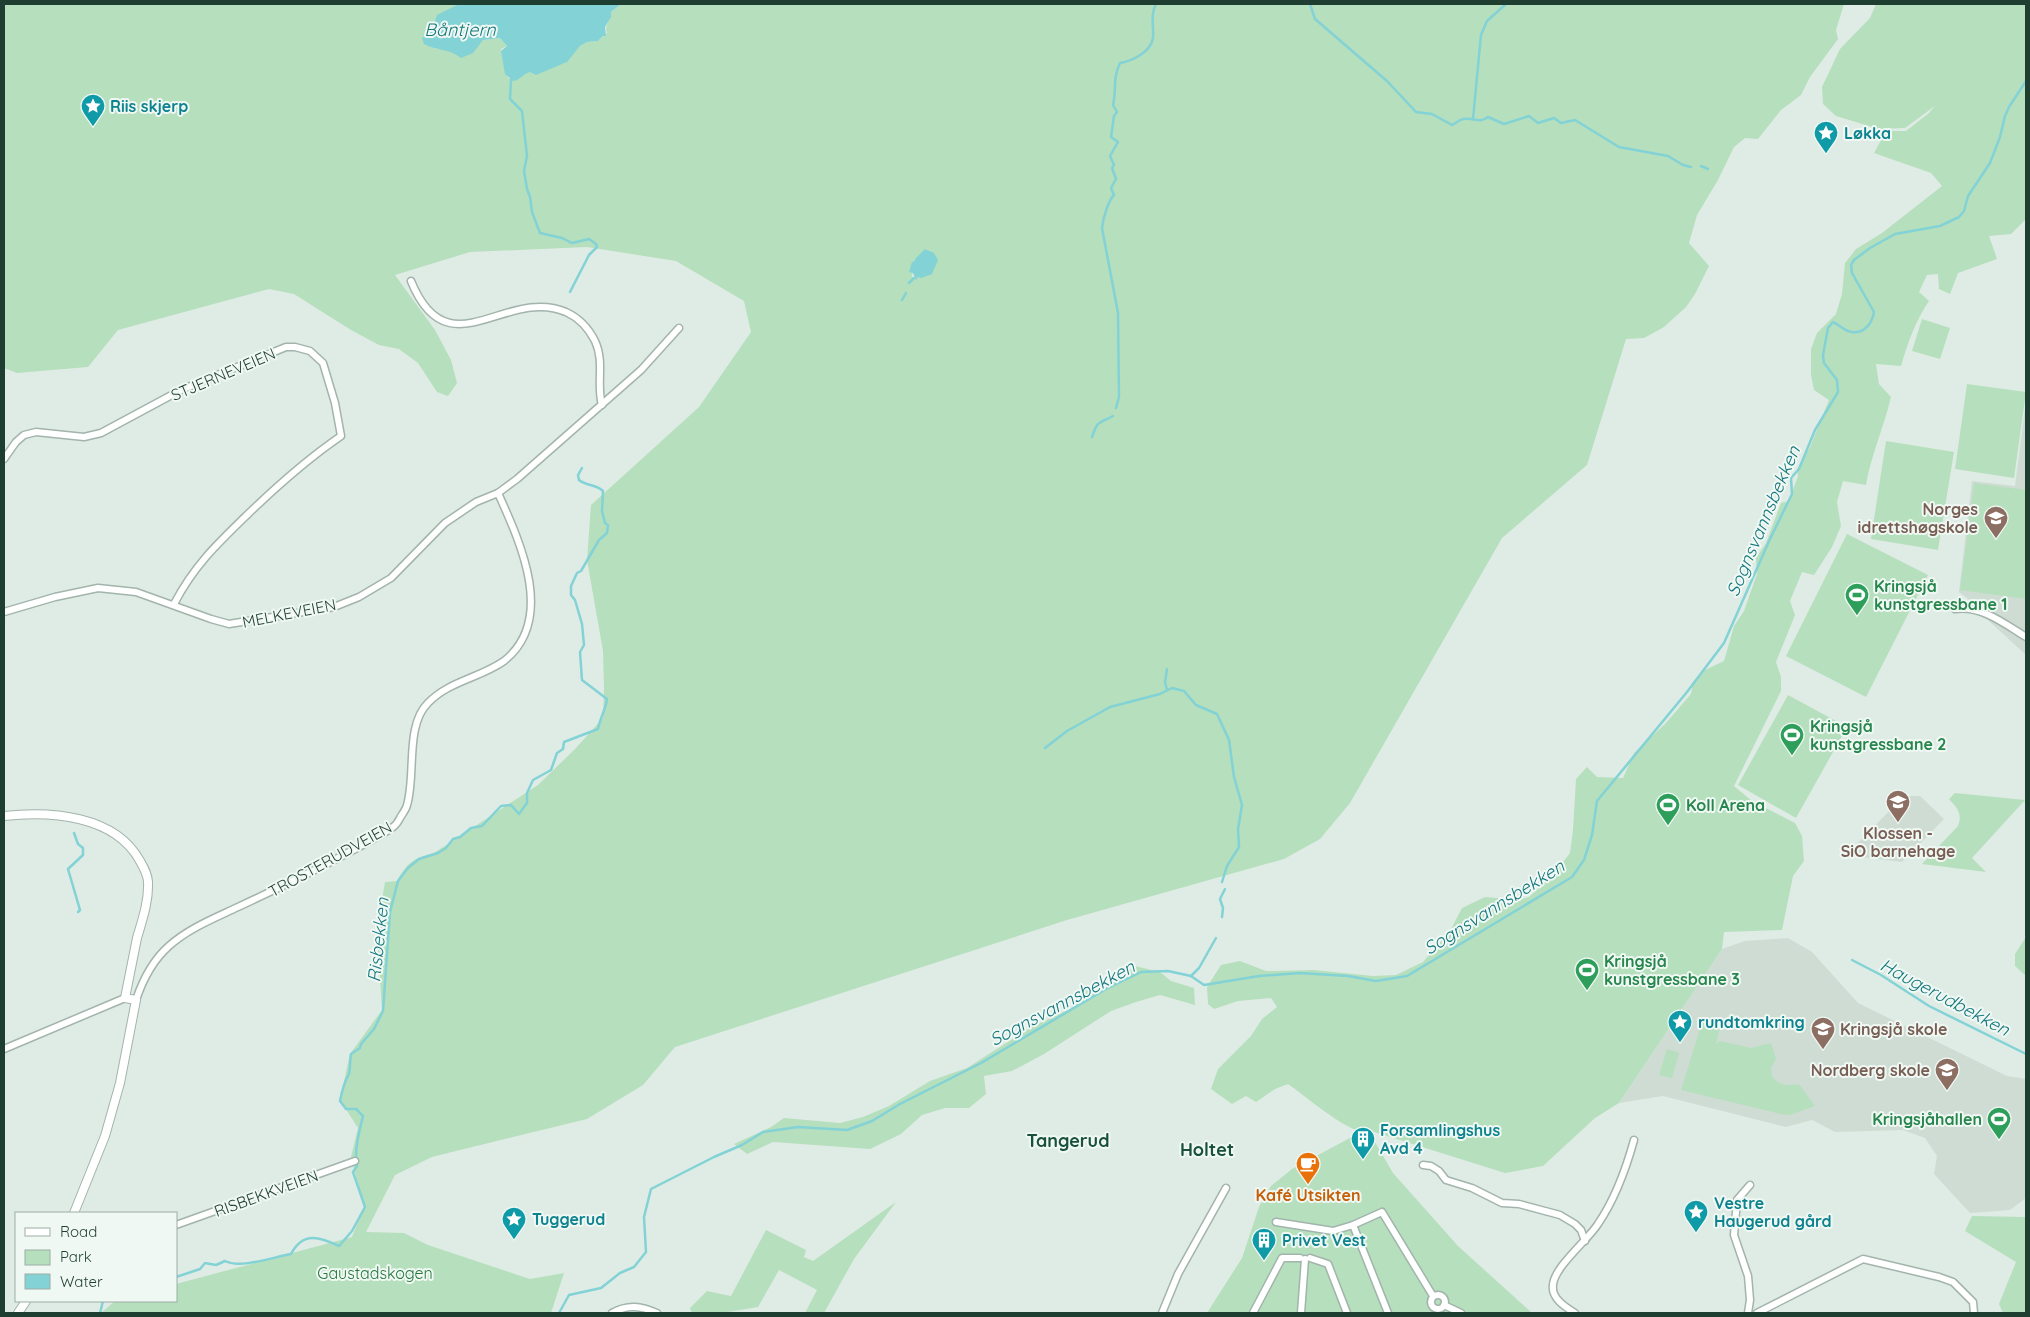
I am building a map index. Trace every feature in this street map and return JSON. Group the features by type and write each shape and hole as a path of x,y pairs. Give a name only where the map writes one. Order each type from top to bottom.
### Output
{"street":[{"path":"411,281 424,307 435,317 454,324 470,324 516,309 540,306 556,309 576,318 591,334 599,349 602,405"},
{"name":"MELKEVEIEN","path":"4,612 55,596 98,588 136,592 229,624 334,607 358,597 391,578 445,523 476,502 498,493 517,479 652,359 680,328"},
{"name":"STJERNEVEIEN","path":"4,459 16,442 24,435 36,432 84,437 101,434 181,390 286,347 310,351 319,358 323,363 335,403 341,436 299,466 222,539 191,575 174,604"},
{"name":"TROSTERUDVEIEN","path":"74,1212 105,1136 120,1083 136,1000 147,973 154,962 177,939 203,924 314,871 395,826 407,806 415,736 420,714 427,704 444,689 485,672 504,660 517,647 528,624 531,588 520,544 498,493"},
{"path":"1954,609 1965,608 1982,612 2026,637"},
{"path":"4,816 37,815 86,821 113,832 125,840 133,849 144,868 148,886 125,998"},
{"path":"4,1049 125,998 136,1000"},
{"path":"1575,1313 1563,1305 1554,1295 1552,1285 1556,1273 1598,1224 1614,1194 1628,1161 1634,1140"},
{"name":"RISBEKKVEIEN","path":"178,1224 355,1161"},
{"path":"1423,1165 1431,1166 1439,1171 1446,1180 1472,1188 1502,1204 1518,1204 1560,1214 1581,1230 1584,1241"},
{"path":"1748,1313 1750,1300 1748,1276 1734,1235 1737,1200 1750,1185"},
{"path":"1162,1313 1178,1274 1226,1188"},
{"path":"1276,1222 1333,1231 1354,1225 1382,1212 1433,1296"},
{"path":"1354,1225 1388,1313"},
{"path":"1253,1313 1282,1258 1305,1258 1328,1264 1347,1313"},
{"path":"1301,1313 1305,1258"},
{"path":"1757,1313 1864,1259 1953,1282 1973,1302 1974,1313"},
{"path":"1433,1296 1442,1296 1445,1301 1441,1309"},
{"path":"1433,1296 1430,1301 1431,1305 1461,1313"},
{"path":"18,1313 25,1302"},
{"path":"612,1313 622,1308 634,1306 643,1307 657,1313"}],"shaded area":[{"name":"Norges idrettshøgskole","path":"2026,401 2026,655 1988,620 1971,601 1959,592 1972,481 2015,486"},
{"path":"1904,796 1920,796 1944,819 1902,862 1846,855"},
{"path":"1788,938 1812,952 1858,1003 2007,1076 2026,1079 2026,1198 2010,1210 1970,1213 1934,1174 1937,1156 1925,1138 1903,1130 1835,1132 1812,1120 1786,1127 1663,1096 1619,1103 1722,949 1745,941"}],"green space":[{"name":"Gaustadskogen","path":"4,4 459,4 437,16 429,33 434,48 455,53 479,44 483,40 500,38 507,46 501,49 505,71 508,78 515,80 526,73 565,63 580,46 587,42 598,41 607,33 606,27 611,12 621,4 1844,4 1836,30 1838,39 1810,77 1801,95 1781,110 1758,139 1745,138 1734,147 1718,180 1697,215 1689,243 1709,266 1695,294 1686,307 1664,327 1644,338 1626,339 1587,465 1502,538 1350,803 1320,839 1284,859 1067,920 675,1047 643,1085 587,1119 432,1157 395,1175 366,1232 404,1233 428,1245 530,1279 564,1273 551,1313 101,1313 114,1302 178,1302 178,1283 352,1237 364,1207 351,1157 358,1128 340,1100 350,1054 382,1010 377,930 385,882 397,881 411,862 434,853 538,785 603,718 603,651 587,560 591,505 699,407 751,332 744,301 676,261 587,247 470,252 395,275 435,330 451,360 457,383 448,396 437,392 418,363 399,349 379,345 351,330 294,294 269,289 118,330 88,367 17,373 4,368","holes":["926,249 930,252 919,277 914,279 912,276 915,261"]},
{"path":"1876,4 2026,4 2026,219 2011,234 1989,236 1997,259 1958,273 1950,294 1939,289 1938,274 1927,275 1919,292 1929,301 1912,332 1901,366 1876,364 1879,384 1891,397 1866,485 1843,481 1837,502 1841,526 1832,547 1814,575 1802,572 1790,601 1795,615 1776,662 1781,677 1781,691 1734,786 1752,801 1795,823 1802,836 1804,861 1793,876 1782,930 1724,932 1722,949 1619,1103 1595,1118 1543,1166 1505,1173 1368,1130 1393,1173 1458,1246 1532,1313 1207,1313 1242,1258 1259,1207 1271,1186 1292,1169 1363,1131 1356,1130 1337,1120 1288,1084 1275,1089 1256,1102 1246,1096 1232,1104 1211,1089 1218,1069 1251,1036 1262,1019 1277,1007 1271,998 1238,1001 1214,1009 1208,1004 1207,987 1221,965 1240,961 1266,971 1314,970 1373,976 1396,975 1423,962 1450,931 1462,908 1485,897 1518,900 1529,897 1554,874 1570,853 1576,779 1587,767 1597,777 1623,778 1634,753 1665,724 1691,694 1693,682 1703,671 1724,661 1734,626 1744,611 1757,574 1756,558 1766,543 1781,503 1789,501 1798,476 1797,469 1810,447 1829,400 1814,390 1811,375 1811,349 1817,333 1836,314 1842,294 1845,263 1856,249 1882,233 1942,186 1931,173 1874,153 1886,131 1906,131 1935,106 1905,128 1879,129 1836,116 1823,104 1822,87 1840,49 1870,18"},
{"path":"1922,319 1950,328 1940,359 1912,351"},
{"path":"1967,384 2026,392 2014,478 1955,469"},
{"path":"1886,441 1954,452 1938,550 1871,539"},
{"name":"Norges idrettshøgskole","path":"1974,483 2026,490 2026,599 1960,590"},
{"name":"Kringsjå kunstgressbane 1","path":"1847,534 1928,575 1866,697 1786,656"},
{"name":"Kringsjå kunstgressbane 2","path":"1788,695 1847,727 1796,818 1738,785"},
{"path":"1955,793 2025,800 1972,858 1986,872 1922,864 1958,826 1960,818 1957,808 1949,799"},
{"path":"2026,937 2026,976 2015,966 2015,954"},
{"path":"1135,966 1160,972 1171,981 1194,988 1195,1005 1160,995 1111,1011 1044,1054 1012,1071 984,1076 986,1094 969,1108 945,1108 922,1115 901,1134 870,1149 773,1142 747,1154 734,1144 771,1127 784,1118 840,1123 863,1117 889,1106 930,1081 967,1068 1033,1026 1068,1010 1080,1002 1085,989 1098,993"},
{"path":"1703,1019 1721,1023 1716,1044 1720,1041 1751,1048 1771,1043 1776,1059 1771,1068 1772,1076 1777,1082 1791,1085 1799,1084 1815,1106 1790,1115 1781,1114 1681,1090"},
{"path":"1667,1049 1679,1053 1672,1078 1659,1075"},
{"path":"896,1202 854,1259 824,1313 805,1313 817,1290 779,1270 758,1307 722,1313 692,1313 690,1308 707,1291 731,1296 766,1230 806,1250 804,1257 813,1261"},
{"path":"1972,1216 2026,1217 2026,1313 2003,1313 1999,1304 2016,1262 1965,1231"}],"water":[{"name":"Båntjern","path":"459,4 621,4 611,12 611,17 605,27 606,36 603,36 598,41 587,42 580,46 567,62 536,75 530,72 513,81 505,74 501,51 507,46 500,38 483,40 473,53 461,58 424,44 422,38 431,31 437,15"},
{"path":"925,249 934,253 938,260 932,274 921,278 918,277 916,280 913,273 909,272 912,262"}],"waterway":[{"path":"1116,408 1119,397 1118,313 1102,228 1106,210 1114,195 1111,188 1116,179 1112,168 1114,165 1110,156 1118,142 1111,137 1114,116 1117,112 1113,105 1115,80 1120,63 1145,52 1152,43 1153,12 1156,4"},
{"path":"1310,4 1315,19 1387,81 1416,112 1432,114 1452,125 1463,119 1482,120 1488,117 1504,124 1529,116 1538,123 1554,118 1561,123 1575,120 1619,147 1668,156 1683,165 1691,167"},
{"path":"1473,119 1481,35 1487,21 1506,4"},
{"name":"Risbekken","path":"511,80 510,99 522,111 527,156 524,171 532,212 540,233 562,238 572,243 589,239 597,247 589,255 570,292"},
{"name":"Sognsvannsbekken","path":"559,1313 569,1295 601,1288 620,1273 634,1267 646,1252 644,1217 651,1189 742,1145 763,1132 798,1127 847,1130 872,1121 900,1104 981,1063 1106,989 1141,972 1168,971 1191,976 1204,985 1259,976 1300,973 1348,976 1376,981 1407,976 1572,877 1584,860 1592,835 1597,801 1687,692 1724,643 1792,494 1791,478 1799,469 1815,430 1838,392 1837,380 1824,363 1823,355 1828,328 1833,322 1848,331 1858,332 1869,325 1873,317 1874,312 1852,273 1851,265 1854,260 1870,248 1895,234 1940,226 1959,217 1964,211 1968,196 1990,163 2000,137 2005,116 2026,81"},
{"path":"1701,166 1708,169"},
{"path":"909,283 914,278"},
{"path":"902,300 906,293"},
{"path":"1092,437 1096,427 1102,421 1113,416"},
{"name":"Risbekken","path":"178,1276 200,1269 205,1263 216,1265 225,1261 240,1264 291,1254 306,1239 325,1240 339,1246 352,1231 365,1207 353,1172 357,1166 357,1148 363,1116 356,1109 346,1109 340,1101 344,1083 349,1074 351,1054 360,1048 361,1044 374,1029 383,1011 390,912 398,881 408,868 419,859 438,853 446,848 453,839 460,837 471,828 482,826 501,806 511,805 519,814 527,803 527,793 533,780 551,770 557,753 563,749 564,742 598,729 605,706 607,699 582,680 580,652 584,645 582,624 575,600 571,595 571,586 577,573 581,571 599,540 607,533 608,525 605,523 602,511 603,491 579,480 578,475 582,468"},
{"path":"1167,669 1165,682 1167,690"},
{"path":"1045,748 1067,731 1110,707 1160,694 1172,688 1184,691 1196,705 1217,714 1229,740 1234,777 1242,805 1238,829 1239,847 1227,866 1222,882"},
{"path":"74,833 78,844 83,848 83,855 68,869 80,910 78,912"},
{"path":"1222,917 1223,908 1220,899 1225,889"},
{"path":"1191,976 1199,968 1216,938"},
{"name":"Haugerudbekken","path":"1852,960 1881,975 1929,1006 2026,1054"},
{"name":"Risbekken","path":"100,1313 103,1302"}],"place":[{"name":"Riis skjerp","path":"93,127"},
{"name":"Løkka","path":"1826,154"},
{"name":"Norges idrettshøgskole","path":"1996,539"},
{"name":"Kringsjå kunstgressbane 1","path":"1857,616"},
{"name":"Kringsjå kunstgressbane 2","path":"1792,756"},
{"name":"Klossen - SiO barnehage","path":"1898,823"},
{"name":"Koll Arena","path":"1668,826"},
{"name":"Kringsjå kunstgressbane 3","path":"1587,991"},
{"name":"rundtomkring","path":"1680,1043"},
{"name":"Kringsjå skole","path":"1823,1050"},
{"name":"Nordberg skole","path":"1947,1091"},
{"name":"Kringsjåhallen","path":"1999,1140"},
{"name":"Forsamlingshus Avd 4","path":"1363,1160"},
{"name":"Kafé Utsikten","path":"1308,1185"},
{"name":"Vestre Haugerud gård","path":"1696,1233"},
{"name":"Tuggerud","path":"514,1240"},
{"name":"Privet Vest","path":"1264,1261"}],"district":[{"name":"Tangerud","path":"1068,1140"},
{"name":"Holtet","path":"1207,1149"}]}
